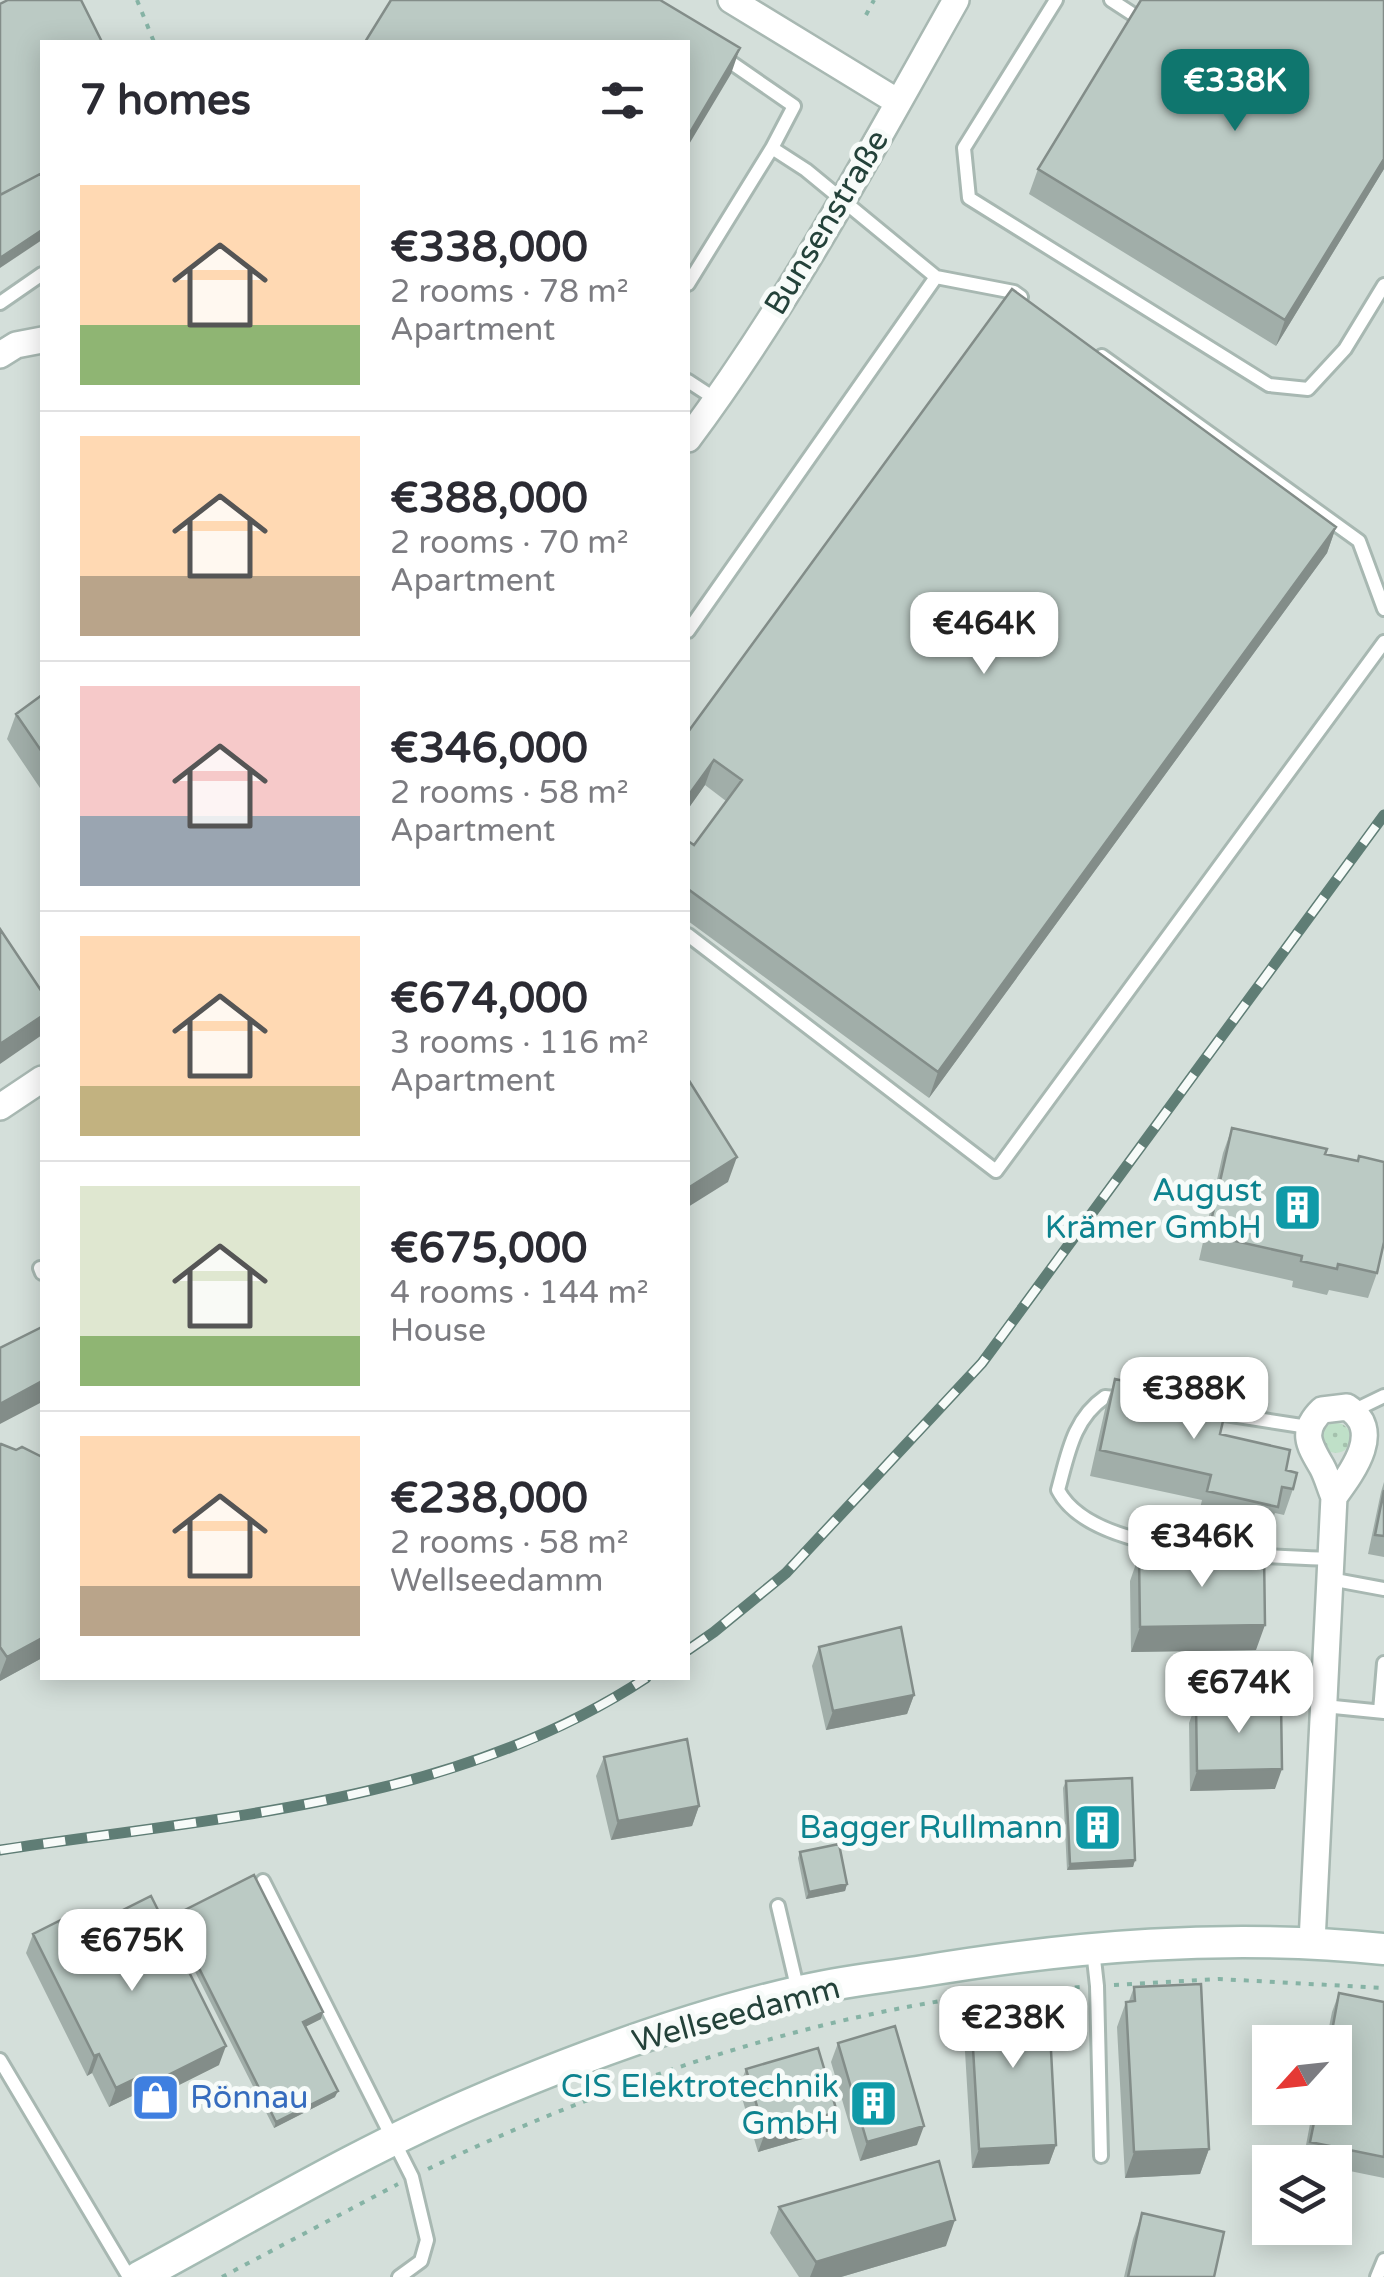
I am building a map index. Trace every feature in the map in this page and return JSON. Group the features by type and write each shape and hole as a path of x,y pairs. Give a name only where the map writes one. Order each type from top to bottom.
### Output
{"main road":[{"name":"Wellseedamm","path":"139,2277 394,2140 479,2100 622,2043 798,1991 1034,1953 1147,1943 1312,1942 1384,1950"}],"street":[{"path":"731,0 898,102"},
{"name":"Bunsenstraße","path":"690,436 842,201 956,0"},
{"path":"1,352 40,340"},
{"path":"0,1107 40,1080"},
{"path":"1312,1942 1334,1498 1307,1443 1308,1427 1322,1410 1347,1408 1364,1420 1369,1434 1367,1450 1334,1498"}],"lane":[{"path":"1056,0 964,148 969,198 1268,385 1308,389 1345,349 1384,285"},
{"path":"1112,0 1137,17"},
{"path":"690,281 794,106 714,51"},
{"path":"772,148 806,170 936,277 1014,292 1030,303"},
{"path":"0,303 40,275"},
{"path":"690,628 936,277"},
{"path":"1092,348 1358,540 1384,608"},
{"path":"690,382 717,400"},
{"path":"690,936 996,1171 1384,642"},
{"path":"1354,1411 1384,1396"},
{"path":"1142,1402 1105,1397 1090,1407 1073,1434 1058,1490 1067,1507 1085,1520 1187,1550 1331,1569 1384,1589"},
{"path":"1198,1410 1308,1427"},
{"path":"1324,1706 1382,1712 1384,1663"},
{"path":"263,1881 412,2177 427,2240 420,2261 399,2277"},
{"path":"778,1906 798,1991"},
{"path":"1092,1948 1098,1986 1101,2156"},
{"path":"0,2060 129,2277"},
{"path":"1377,2277 1384,2260"}],"path":[{"path":"137,0 153,40"},
{"path":"866,15 874,0"},
{"path":"222,2277 412,2177 554,2112 663,2073 794,2034 981,1995 1219,1979 1384,1988"}],"shaded area":[{"path":"0,0 1384,0 1384,2277 0,2277"}],"green space":[{"path":"1336,1423 1350,1432 1351,1438 1342,1452 1336,1453 1322,1444 1321,1438 1330,1424"}],"building":[{"path":"8,0 81,0 101,40 40,40 40,174 0,195 0,4"},
{"path":"391,0 660,0 740,48 690,133 690,40 366,40"},
{"path":"1141,0 1384,0 1384,159 1285,320 1038,169"},
{"path":"40,174 40,231 0,258 0,195"},
{"path":"1012,289 1336,527 938,1072 690,890 690,842 694,845 742,780 714,760 690,793 690,729"},
{"path":"40,696 40,749 16,714"},
{"path":"0,929 40,989 40,1017 0,1044"},
{"path":"690,1082 737,1157 690,1187"},
{"name":"August Krämer GmbH","path":"1232,1128 1327,1149 1325,1154 1384,1162 1384,1242 1377,1273 1301,1261 1302,1256 1208,1235"},
{"path":"40,1328 40,1382 0,1404 0,1348"},
{"path":"1115,1379 1227,1404 1220,1434 1290,1450 1286,1470 1297,1473 1293,1489 1282,1487 1278,1507 1207,1491 1211,1475 1100,1450"},
{"path":"0,1445 16,1450 22,1447 40,1456 40,1639 7,1657 0,1647"},
{"path":"1384,1490 1384,1536 1375,1535"},
{"path":"1264,1553 1265,1625 1140,1627 1139,1555"},
{"path":"901,1627 914,1695 833,1711 819,1647"},
{"path":"1281,1702 1282,1769 1197,1771 1196,1704"},
{"path":"687,1739 699,1806 618,1821 604,1757"},
{"name":"Bagger Rullmann","path":"1132,1778 1135,1860 1070,1864 1066,1781"},
{"path":"839,1844 847,1884 809,1892 800,1852"},
{"path":"254,1875 323,2012 303,2022 338,2091 276,2122 173,1916"},
{"path":"151,1896 226,2046 146,2086 141,2076 116,2088 99,2054 94,2056 33,1934 63,1919 71,1936"},
{"path":"1201,1984 1209,2149 1134,2152 1126,2002 1135,2001 1134,1987"},
{"path":"1339,1993 1384,2002 1384,2157 1352,2151 1352,2145 1310,2142 1314,2125 1352,2125 1352,2025 1333,2025"},
{"path":"1048,1994 1056,2145 979,2149 970,1998"},
{"name":"CIS Elektrotechnik GmbH","path":"895,2026 924,2126 867,2142 838,2043"},
{"path":"818,2048 837,2112 765,2133 746,2069"},
{"path":"939,2161 955,2220 816,2262 779,2207"},
{"path":"1142,2213 1224,2232 1214,2277 1128,2277"}],"railway":[{"path":"690,1649 786,1573 982,1363 1384,815"},
{"path":"0,1850 250,1814 416,1779 496,1753 573,1720 643,1680"}],"place":[{"name":"August Krämer GmbH","path":"1297,1208"},
{"name":"Bagger Rullmann","path":"1098,1827"},
{"name":"Rönnau","path":"155,2097"},
{"name":"CIS Elektrotechnik GmbH","path":"874,2104"}]}
